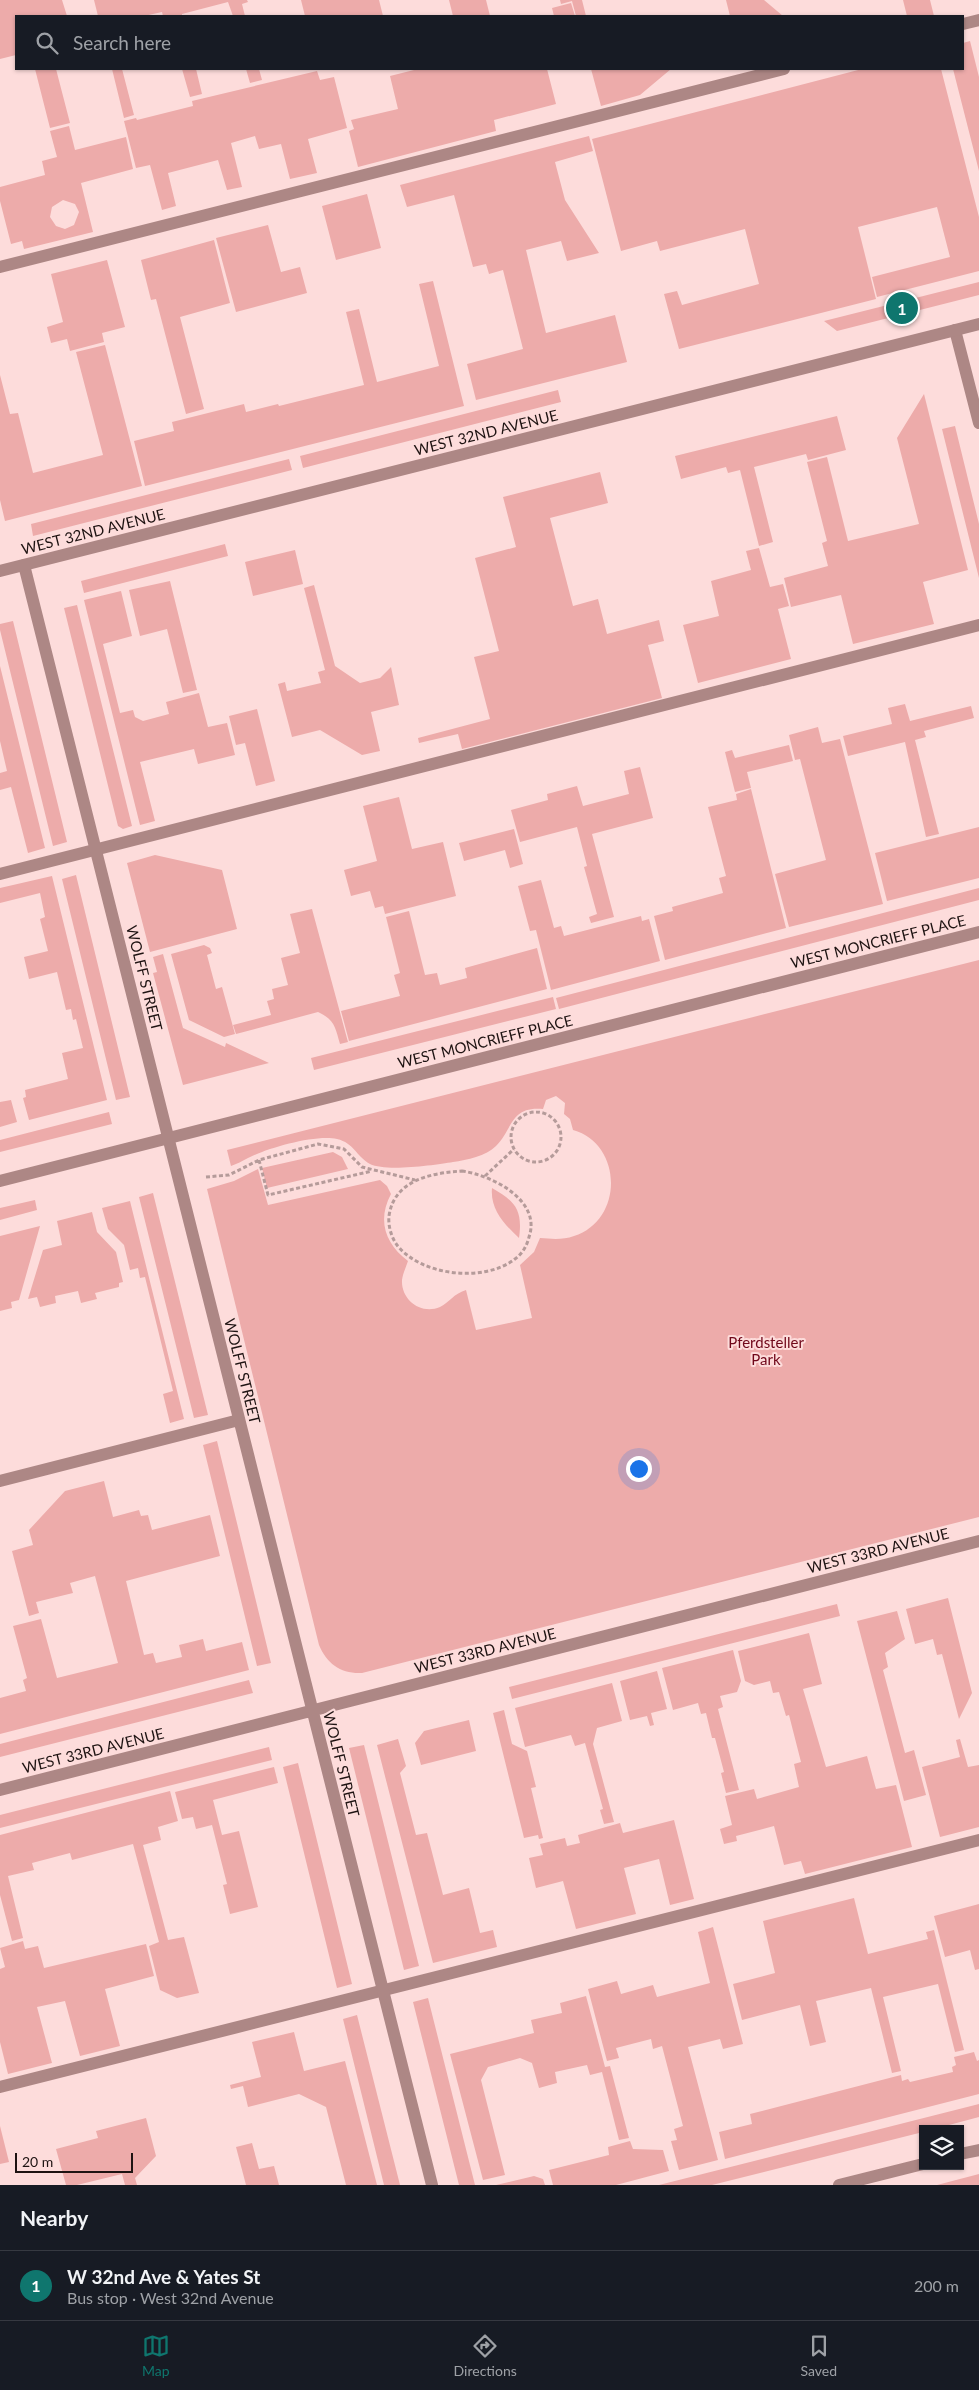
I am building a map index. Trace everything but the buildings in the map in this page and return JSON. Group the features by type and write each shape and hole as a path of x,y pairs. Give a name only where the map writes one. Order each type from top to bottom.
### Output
{"street":[{"path":"964,24 979,20"},
{"path":"0,267 780,70"},
{"name":"WEST 32ND AVENUE","path":"0,571 979,324"},
{"path":"955,330 979,423"},
{"name":"WOLFF STREET","path":"24,565 432,2185"},
{"path":"0,874 979,625"},
{"name":"WEST MONCRIEFF PLACE","path":"0,1181 979,932"},
{"path":"0,1481 239,1420"},
{"name":"WEST 33RD AVENUE","path":"0,1790 979,1541"},
{"path":"0,2087 979,1840"},
{"path":"964,2153 979,2150"},
{"path":"839,2185 919,2165"}],"path":[{"path":"542,1113 556,1123 560,1131 559,1147 548,1158 533,1162 519,1156 514,1149 511,1135 513,1126 518,1119 525,1115 542,1113"},
{"path":"178,1180 229,1175 259,1160 318,1144 332,1145 344,1149 362,1167 372,1171 415,1180"},
{"path":"485,1176 514,1149"},
{"path":"259,1160 268,1195 372,1171"},
{"path":"462,1170 485,1176 517,1196 526,1208 531,1221 530,1234 526,1247 517,1258 506,1265 473,1274 453,1272 418,1261 396,1244 390,1233 388,1220 390,1207 396,1195 415,1180 427,1175 462,1170"}],"green space":[{"path":"0,0 62,0 67,15 15,15 15,55 0,59"},
{"path":"94,0 247,0 248,2 242,4 245,15 233,15 228,2 182,15 163,15 162,12 148,15 98,15"},
{"path":"301,0 379,0 383,15 305,15"},
{"path":"449,0 486,0 490,15 453,15"},
{"path":"560,0 582,0 586,15 576,15 572,1 561,4"},
{"path":"726,0 764,0 782,15 730,15"},
{"path":"903,0 930,0 934,15 907,15"},
{"path":"571,3 575,15 554,15 552,8"},
{"path":"970,41 979,77 979,171 953,70 964,70 964,43"},
{"path":"35,70 56,70 70,123 50,128"},
{"path":"112,70 122,70 134,115 124,118"},
{"path":"182,70 196,70 202,94 190,97"},
{"path":"246,70 259,70 262,80 250,83"},
{"path":"414,70 547,70 556,104 494,120 496,131 358,167 349,131 354,129 351,120 398,109 390,76"},
{"path":"591,70 670,70 640,95 601,106"},
{"path":"858,70 941,70 979,217 979,271 877,297 872,277 950,257 937,207 858,227 876,299 679,349 664,294 677,291 682,305 759,284 745,229 660,251 657,241 621,251 592,139"},
{"path":"317,71 320,80 334,77 347,128 308,139 317,173 290,179 281,144 259,149 255,136 231,143 242,187 227,190 218,160 168,173 176,206 162,210 150,165 136,168 124,121 136,118 137,120 193,106 192,101"},
{"path":"69,126 75,150 126,137 133,169 81,183 93,232 24,249 22,241 11,244 0,201 0,187 45,175 42,161 57,157 50,131","holes":["63,200 75,204 79,212 74,225 65,229 56,226 50,217 52,207"]},
{"path":"589,136 593,151 555,162 565,200 599,253 567,261 561,241 526,250 546,333 615,315 627,362 476,400 467,364 523,349 503,270 489,274 486,264 473,267 454,195 407,207 400,185"},
{"path":"367,194 381,248 336,260 322,206"},
{"path":"268,225 281,272 300,267 307,293 236,312 216,238"},
{"path":"214,240 230,303 180,317 204,409 186,414 156,299 151,300 141,260"},
{"path":"107,260 125,327 102,333 104,342 70,351 67,339 51,343 47,327 63,322 51,274"},
{"path":"433,281 464,406 145,486 134,441 174,431 172,422 244,404 246,412 278,404 279,406 364,385 346,312 359,309 377,382 439,366 419,284"},
{"path":"979,282 979,295 837,331 824,321"},
{"path":"105,345 142,486 5,521 0,500 0,375 10,414 18,413 33,473 103,455 76,352"},
{"path":"558,390 561,402 303,468 300,456"},
{"path":"924,394 968,570 923,582 934,624 853,644 841,595 791,607 784,578 828,566 822,543 827,541 807,462 827,457 848,541 919,524 897,438"},
{"path":"837,416 846,450 808,460 806,454 754,467 773,542 759,546 740,470 728,473 726,467 681,479 675,456"},
{"path":"955,426 979,524 979,578 942,429"},
{"path":"289,459 292,470 33,536 31,524"},
{"path":"600,472 608,503 550,518 573,606 598,599 607,634 659,620 664,641 648,645 662,698 462,749 458,734 419,743 418,738 490,719 474,657 499,651 475,558 516,547 503,497"},
{"path":"225,544 228,556 84,593 81,581"},
{"path":"759,548 770,587 783,584 789,606 778,609 791,659 698,683 683,625 719,616 711,581 751,570 746,551"},
{"path":"295,550 303,584 253,596 245,562"},
{"path":"170,581 197,690 183,693 167,629 140,636 129,590"},
{"path":"314,585 335,666 360,683 380,678 391,667 399,705 371,712 380,751 362,755 320,730 292,737 278,684 285,682 287,691 321,683 318,672 325,670 304,588"},
{"path":"121,591 132,636 103,644 120,713 133,710 135,717 143,721 169,714 166,702 199,693 208,727 227,723 235,755 198,764 194,749 140,762 155,821 140,825 84,600"},
{"path":"77,605 132,826 123,829 118,826 64,608"},
{"path":"13,621 67,842 53,846 0,630 0,624"},
{"path":"0,666 45,848 28,853 11,787 0,790 0,773 7,771 0,741"},
{"path":"905,704 910,721 971,706 974,718 924,731 926,737 915,740 939,834 926,837 905,742 848,756 843,736 892,724 888,708"},
{"path":"257,709 275,781 256,786 245,743 236,745 229,716"},
{"path":"818,727 822,743 840,739 883,904 789,927 775,874 826,860 800,759 795,760 789,735"},
{"path":"789,745 793,761 747,772 751,788 735,792 725,752 732,750 735,758"},
{"path":"640,767 653,818 592,834 614,917 591,923 589,917 597,914 584,867 587,866 577,827 520,842 511,810 548,800 547,794 577,786 583,806 629,794 624,771"},
{"path":"751,789 786,928 665,960 654,916 673,911 672,907 723,893 719,878 726,876 708,807 737,800 736,794"},
{"path":"399,797 412,849 443,842 456,896 385,914 383,906 375,908 370,891 351,896 344,870 377,861 363,806"},
{"path":"979,827 979,878 887,901 875,853"},
{"path":"514,829 523,864 510,868 505,850 464,861 459,843"},
{"path":"155,855 222,870 237,929 150,952 127,863"},
{"path":"76,875 130,1097 116,1100 62,879"},
{"path":"52,876 107,1100 29,1120 23,1098 26,1097 25,1090 68,1079 62,1053 83,1048 76,1019 73,1020 71,1009 66,1010 57,972 29,979 24,957 48,951 40,919 45,917 40,893 0,903 0,888"},
{"path":"541,880 554,928 561,926 564,936 641,916 642,921 649,919 660,961 551,990 536,930 530,931 518,886"},
{"path":"979,888 979,900 559,1009 556,998"},
{"path":"312,909 348,1042 340,1044 334,1025 328,1018 318,1012 236,1034 233,1025 271,1015 267,1001 274,999 272,989 288,985 281,958 300,953 290,914"},
{"path":"409,911 425,975 437,973 440,985 467,978 465,968 537,948 547,989 349,1041 341,1011 400,996 394,975 400,973 386,917"},
{"path":"204,945 210,948 212,953 207,955 216,989 222,987 235,1034 224,1037 189,1020 171,954"},
{"path":"163,954 183,1028 225,1047 226,1043 269,1063 183,1085 153,973 157,972 153,957"},
{"name":"Pferdsteller Park","path":"979,960 979,1517 362,1673 341,1670 326,1658 319,1645 207,1189 234,1181 258,1169 268,1205 380,1180 387,1186 391,1194 385,1213 386,1231 394,1247 408,1261 402,1280 405,1294 419,1307 433,1309 440,1307 466,1290 476,1330 532,1318 520,1265 534,1252 540,1238 562,1239 574,1236 590,1227 602,1215 609,1199 611,1182 608,1165 601,1150 589,1138 573,1130 570,1119 564,1114 565,1103 556,1096 546,1100 543,1109 532,1109 518,1115 502,1139 487,1152 476,1157 435,1165 411,1167 377,1166 365,1161 347,1143 328,1138 317,1138 279,1146 231,1166 227,1150"},
{"path":"553,997 556,1009 314,1070 311,1058"},
{"path":"11,1100 17,1122 0,1127 0,1102"},
{"path":"109,1112 112,1124 0,1152 0,1140"},
{"path":"333,1152 342,1157 348,1169 267,1188 262,1168"},
{"path":"492,1188 506,1197 516,1207 520,1220 519,1238 499,1216 493,1203"},
{"path":"153,1193 208,1415 194,1418 139,1197"},
{"path":"35,1200 37,1210 0,1220 0,1208"},
{"path":"130,1201 184,1419 170,1423 163,1394 173,1391 145,1277 140,1278 138,1268 130,1270 124,1245 108,1229 102,1208"},
{"path":"92,1212 97,1232 116,1252 123,1282 119,1283 119,1287 95,1293 97,1299 81,1303 78,1291 55,1296 56,1303 40,1307 37,1297 28,1299 43,1250 62,1245 57,1221"},
{"path":"40,1226 19,1300 11,1302 12,1308 0,1311 0,1236"},
{"path":"217,1441 271,1663 257,1666 203,1445"},
{"path":"104,1481 113,1517 139,1510 141,1516 148,1515 152,1530 210,1515 220,1556 126,1581 144,1655 153,1653 156,1663 182,1657 179,1645 203,1639 206,1651 242,1642 249,1670 0,1734 0,1698 26,1691 23,1680 27,1678 13,1626 41,1619 57,1678 118,1663 95,1576 70,1583 73,1593 36,1602 39,1613 29,1616 12,1551 33,1545 29,1530 65,1491"},
{"path":"948,1598 972,1693 959,1719 942,1654 937,1655 933,1639 915,1644 906,1609"},
{"path":"837,1604 840,1616 512,1699 509,1687"},
{"path":"897,1611 905,1639 885,1653 888,1667 883,1670 905,1753 914,1750 926,1795 904,1801 857,1621"},
{"path":"809,1633 822,1684 803,1689 826,1767 867,1756 876,1789 896,1785 912,1847 805,1874 801,1861 784,1865 774,1826 736,1836 737,1841 724,1844 720,1829 732,1825 725,1796 754,1789 757,1799 799,1787 794,1764 801,1762 789,1715 786,1716 779,1692 773,1693 770,1681 754,1685 745,1681 738,1651"},
{"path":"733,1650 741,1681 737,1692 720,1696 723,1707 718,1709 739,1790 726,1793 721,1773 724,1772 715,1738 712,1738 706,1713 701,1714 698,1703 673,1710 662,1668"},
{"path":"657,1671 667,1709 651,1713 654,1725 650,1726 647,1716 630,1720 620,1681"},
{"path":"249,1680 253,1693 0,1757 0,1744"},
{"path":"612,1683 622,1721 597,1728 593,1744 614,1822 604,1824 600,1810 603,1809 585,1743 575,1746 571,1735 525,1747 515,1708"},
{"path":"504,1710 512,1744 527,1751 536,1787 531,1788 543,1838 539,1839 538,1835 524,1838 493,1713"},
{"path":"469,1720 476,1751 421,1765 415,1743 424,1731"},
{"path":"398,1739 406,1766 400,1773 416,1835 427,1833 443,1895 469,1888 480,1933 493,1930 497,1947 433,1963 377,1745"},
{"path":"960,1739 968,1767 979,1765 979,1827 940,1837 922,1767 960,1757 956,1740"},
{"path":"364,1745 419,1966 404,1970 349,1748"},
{"path":"269,1747 272,1760 0,1828 0,1815"},
{"path":"298,1763 352,1984 337,1988 283,1767"},
{"path":"274,1767 278,1783 213,1800 222,1835 239,1831 258,1907 230,1914 223,1885 227,1884 212,1825 196,1829 193,1817 182,1819 175,1792"},
{"path":"170,1791 178,1821 158,1827 161,1840 143,1845 168,1940 184,1937 199,1993 177,1998 160,1990 149,1946 159,1942 133,1844 72,1860 70,1853 32,1863 34,1870 8,1876 23,1938 12,1941 0,1895 0,1835"},
{"path":"674,1820 694,1899 670,1905 659,1859 624,1868 636,1914 576,1929 563,1881 536,1888 529,1858 543,1855 540,1844 565,1838 567,1846 580,1843 578,1835 620,1823 623,1833"},
{"path":"854,1898 868,1954 928,1939 926,1932 934,1930 964,2050 955,2052 938,1984 883,1997 901,2071 892,2073 871,1988 816,2001 826,2042 810,2046 800,2005 742,2020 733,1984 775,1973 763,1921"},
{"path":"979,1904 979,1969 975,1970 970,1950 945,1957 934,1916"},
{"path":"713,1927 743,2044 723,2049 720,2039 688,2047 718,2160 679,2170 671,2141 677,2140 674,2129 683,2126 662,2046 653,2049 651,2039 616,2048 619,2058 607,2061 588,1989 617,1981 621,1994 653,1985 657,1997 710,1983 698,1932"},
{"path":"23,1941 25,1949 38,1946 44,1968 146,1944 154,1976 105,1989 120,2046 80,2056 65,2001 37,2007 52,2063 8,2074 0,2042 0,1969 5,1967 0,1948"},
{"path":"586,1996 605,2067 610,2066 629,2138 619,2140 602,2072 590,2075 587,2065 555,2072 557,2083 539,2088 532,2063 520,2058 488,2067 481,2080 505,2175 483,2180 450,2054 534,2033 531,2020 562,2013 560,2003"},
{"path":"428,1998 475,2185 459,2185 413,2002"},
{"path":"357,2015 400,2185 384,2185 343,2019"},
{"path":"294,2032 304,2071 345,2061 377,2185 346,2185 326,2107 299,2094 248,2107 243,2086 231,2089 230,2085 261,2077 252,2042"},
{"path":"974,2052 977,2061 979,2060 979,2094 725,2159 719,2132 752,2124 750,2114 901,2075 902,2081 908,2079 910,2082 953,2072 952,2067 956,2065 954,2057"},
{"path":"979,2104 979,2117 949,2125 919,2125 919,2133 712,2185 659,2185"},
{"path":"146,2118 156,2156 135,2178 137,2185 125,2185 122,2174 77,2185 66,2185 56,2149 98,2138 96,2131"},
{"path":"0,2126 9,2162 0,2164"},
{"path":"630,2141 633,2149 663,2150 669,2171 616,2185 553,2185 549,2170 609,2155 608,2147"},
{"path":"252,2143 259,2169 274,2166 279,2185 246,2185 236,2147"},
{"path":"979,2174 979,2185 937,2185"},
{"path":"534,2176 543,2179 545,2185 496,2185"}],"place":[{"name":"W 32nd Ave & Yates St","path":"902,308"}]}
